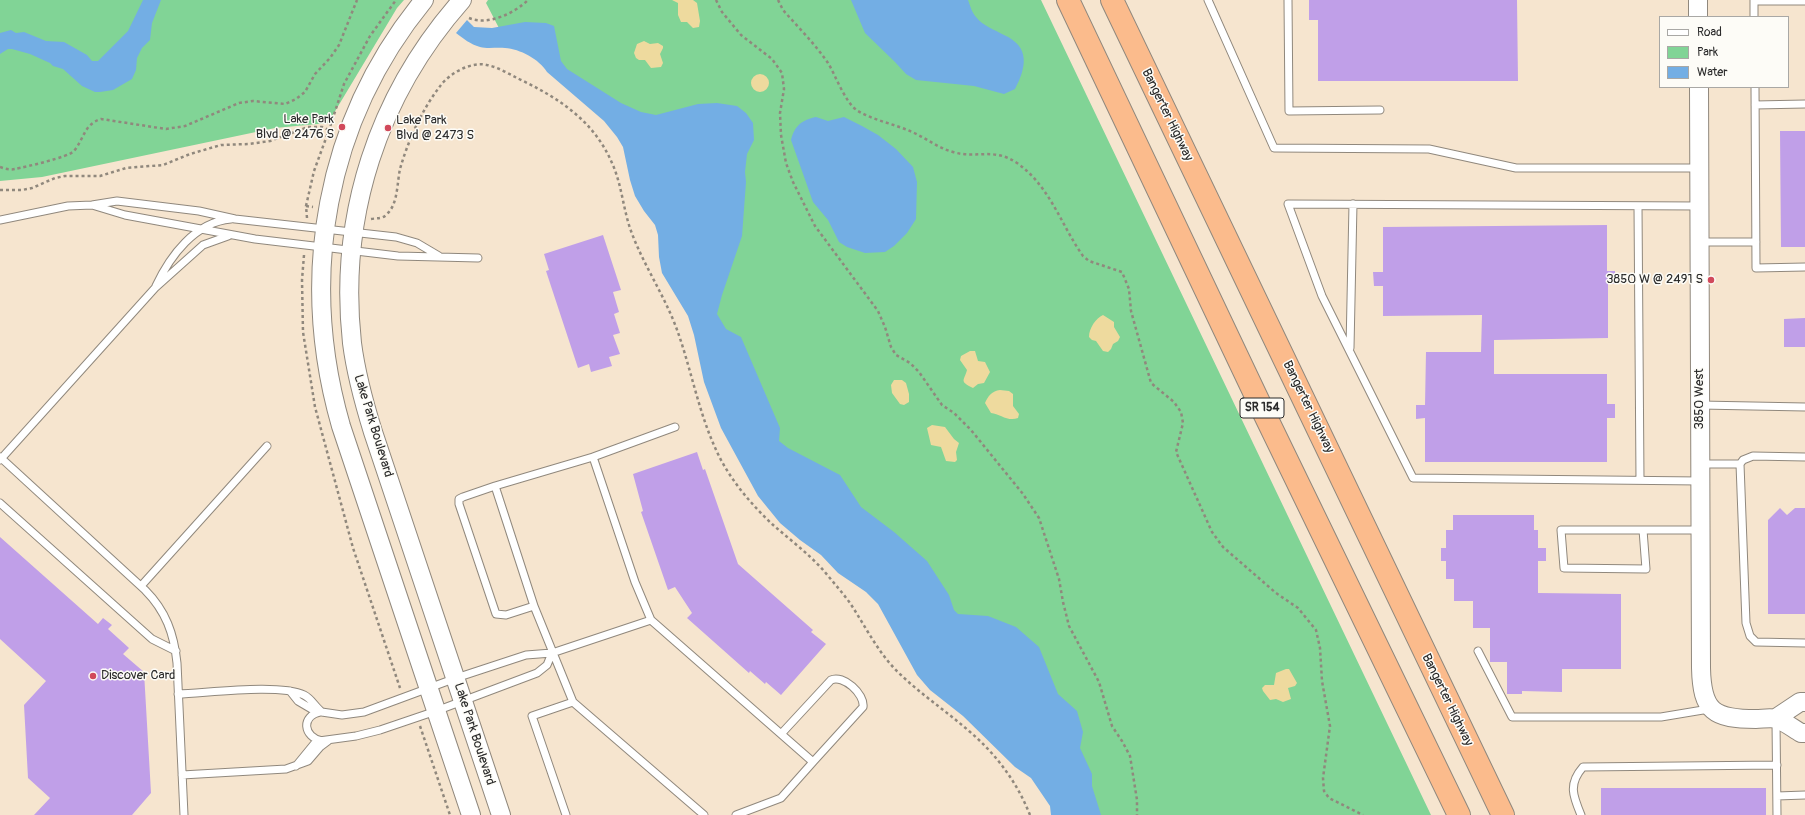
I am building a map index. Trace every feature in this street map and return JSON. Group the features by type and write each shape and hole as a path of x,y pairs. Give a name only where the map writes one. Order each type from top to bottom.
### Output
{"highway":[{"name":"SR 154","path":"1068,0 1299,485 1459,815"},
{"name":"Bangerter Highway","path":"1112,0 1502,815"}],"street":[{"path":"424,0 397,36 381,63 358,108 337,168 324,229 322,247 321,318 328,376 334,402 358,480 471,815"},
{"name":"Lake Park Boulevard","path":"462,0 429,40 416,60 393,102 371,155 353,232 349,294 357,372 364,402 501,815"},
{"path":"1698,0 1698,16"},
{"name":"3850 West","path":"1699,88 1702,685 1705,699 1712,708"},
{"path":"1712,708 1721,715 1734,719 1776,718 1800,702 1805,702"},
{"path":"1776,718 1801,733 1805,733"}],"lane":[{"path":"1208,0 1274,148 1429,148 1516,168 1699,168"},
{"path":"1288,0 1289,111 1380,110"},
{"path":"1754,16 1754,1 1805,1"},
{"path":"1755,88 1756,268 1805,267"},
{"path":"1755,105 1805,104"},
{"path":"0,220 75,205 92,205 109,201 126,201 199,211 235,219 407,239 428,248 439,256"},
{"path":"1699,206 1288,204 1322,296 1413,478 1640,480 1700,473 1740,464 1743,460 1753,456 1805,456"},
{"path":"1350,350 1353,204"},
{"path":"92,205 111,212 230,235 398,256 478,258"},
{"path":"1638,206 1640,480"},
{"path":"155,288 176,254 201,230 214,223 235,219"},
{"path":"184,815 176,651 166,618 154,598 0,458 155,288 204,245 230,235"},
{"path":"1700,242 1756,242"},
{"path":"1700,405 1805,407"},
{"path":"534,606 506,615 496,614 459,504 459,500 463,497 495,486 593,457 676,427"},
{"path":"141,586 267,446"},
{"path":"593,457 635,582 651,620 813,762"},
{"path":"1740,464 1746,623 1750,636 1756,642 1805,644"},
{"path":"495,486 534,606 573,702 704,815"},
{"path":"0,503 152,639 176,651"},
{"path":"1643,530 1646,569 1564,568 1561,530 1643,530 1701,530"},
{"path":"322,741 312,738 307,729 308,719 315,713 322,712 342,715 364,712 456,678 526,655 552,653 651,620"},
{"path":"1478,651 1512,717 1661,718 1712,708"},
{"path":"296,766 314,744 331,739 368,733 436,711 537,673 547,665 552,653"},
{"path":"736,815 781,798 863,707 861,696 844,680 839,678 831,680 782,734"},
{"path":"178,694 274,688 305,696 322,712"},
{"path":"566,815 532,716 573,702"},
{"path":"1776,718 1777,815"},
{"path":"182,775 276,770 296,766 308,761 320,747 331,739"},
{"path":"1580,815 1573,794 1575,776 1583,767 1777,765"},
{"path":"1777,796 1805,795"}],"path":[{"path":"0,167 14,169 66,156 73,152 88,126 93,121 101,119 166,129 185,126 239,103 253,102 285,104 296,99 305,92 315,74 330,58 339,45 357,0"},
{"path":"469,18 476,21 503,16 520,8 528,0"},
{"path":"716,0 722,12 742,35 772,59 782,73 784,89 780,113 786,163 793,182 815,226 878,311 891,347 896,355 910,363 919,372 942,405 954,413 971,430 1023,494 1039,518 1059,579 1062,602 1069,626 1099,682 1112,726 1130,756 1137,800 1137,815"},
{"path":"778,0 783,10 828,64 841,88 857,111 912,132 950,152 962,155 991,153 1006,157 1017,163 1031,176 1055,206 1082,256 1088,261 1122,272 1129,289 1131,311 1151,383 1174,402 1181,412 1184,423 1176,452 1212,532 1223,547 1276,593 1298,608 1316,630 1320,648 1322,681 1330,726 1323,778 1324,791 1329,798 1363,815"},
{"path":"370,219 382,218 387,214 392,206 400,170 412,137 442,82 465,68 484,63 499,69 555,97 578,114 594,132 612,163 631,231 675,325 711,438 734,480 745,496 771,523 821,568 848,601 883,655 898,673 970,732 989,750 1009,774 1023,797 1030,815"},
{"path":"0,190 22,190 65,176 100,176 126,168 163,165 190,154 221,145 249,144 270,141 308,127 322,127 329,130"},
{"path":"304,259 302,311 303,332 315,407 353,548 400,688"},
{"path":"422,728 450,815"}],"green space":[{"path":"0,0 404,0 397,8 328,123 275,128 42,177 0,181"},
{"path":"488,0 1041,0 1431,815 1065,815 767,464 625,120 500,30 486,3"}],"sand":[{"path":"672,0 693,0 697,3 700,21 699,27 693,28 687,22 681,22 678,15 678,3"},
{"path":"644,41 650,44 658,43 663,46 660,54 663,63 661,67 651,68 645,60 639,60 636,58 634,53 637,44"},
{"path":"760,74 766,77 769,83 766,89 760,92 754,89 751,83 754,77"},
{"path":"1103,315 1114,322 1114,327 1120,337 1108,352 1103,351 1096,341 1089,337 1093,324"},
{"path":"970,351 975,351 978,361 985,362 990,372 984,383 978,384 973,388 964,382 967,370 960,360 961,356"},
{"path":"894,380 902,380 906,383 909,394 909,402 904,405 900,404 892,393 891,385"},
{"path":"1000,390 1009,391 1013,394 1013,406 1019,414 1018,418 1011,419 991,413 985,403 991,394"},
{"path":"932,425 945,427 959,443 956,452 957,460 955,462 946,461 941,447 931,445 927,428"},
{"path":"1289,669 1297,683 1295,686 1288,688 1291,699 1283,702 1276,699 1270,700 1262,688 1265,685 1274,685 1276,673"}],"water":[{"path":"143,0 161,0 152,23 150,40 142,48 137,58 136,70 132,79 113,90 95,92 82,86 63,69 53,66 50,63 30,54 8,49 0,54 0,33 11,30 16,33 24,32 46,41 64,42 87,55 92,61 98,61 128,31"},
{"path":"851,0 968,0 973,13 982,23 1013,40 1019,46 1024,59 1022,73 1015,89 1004,94 974,86 916,80 906,74 865,33"},
{"path":"467,20 474,27 492,28 525,22 546,23 554,26 561,61 567,69 621,103 641,112 656,115 698,104 717,103 737,106 746,113 753,123 754,140 747,154 742,236 717,314 726,329 741,337 780,428 779,441 788,448 840,475 861,507 894,532 927,561 949,595 954,610 958,614 988,616 1016,627 1039,647 1058,694 1077,711 1083,732 1080,748 1092,774 1092,786 1101,815 1051,815 1050,806 1031,778 1015,767 963,716 930,690 917,675 878,604 866,592 838,573 821,555 780,523 758,496 721,428 704,382 694,335 688,316 662,273 659,257 658,235 655,225 635,196 623,147 617,137 604,121 534,59 517,50 480,47 470,43 456,33"},
{"path":"816,117 828,121 844,117 862,126 878,135 896,149 913,167 917,182 916,219 907,233 894,246 885,252 865,253 847,247 839,242 828,220 813,202 791,140 795,130 800,124"}],"building":[{"path":"1309,0 1517,0 1518,81 1318,81 1318,20 1309,20"},
{"path":"1780,131 1805,131 1805,247 1781,247"},
{"path":"1607,225 1607,271 1615,271 1615,284 1608,284 1608,338 1494,340 1494,374 1607,374 1607,404 1615,404 1615,418 1607,418 1607,462 1425,462 1425,418 1416,419 1416,405 1425,405 1426,352 1481,352 1482,315 1383,316 1383,286 1374,286 1373,272 1383,272 1383,227"},
{"path":"603,235 621,290 613,292 619,312 614,314 620,333 613,335 620,354 609,357 612,366 591,372 589,364 578,368 546,271 549,270 544,254"},
{"path":"1805,318 1805,347 1784,347 1784,319"},
{"path":"697,452 703,470 705,469 738,564 813,630 811,632 826,644 781,695 750,671 749,673 687,618 692,613 675,587 668,590 641,512 643,511 633,474"},
{"path":"1780,508 1787,515 1795,508 1805,508 1805,614 1768,614 1768,520"},
{"path":"1453,515 1534,515 1534,530 1538,530 1538,548 1546,548 1546,561 1538,561 1538,593 1621,594 1621,669 1562,669 1562,692 1522,691 1522,694 1507,694 1507,662 1490,662 1490,628 1473,628 1473,601 1454,601 1454,579 1446,579 1446,561 1441,561 1441,548 1446,548 1446,530 1453,530"},
{"name":"Discover Card","path":"0,537 98,624 103,618 112,625 108,629 129,648 123,654 144,672 151,793 132,815 34,815 50,798 28,778 24,705 46,681 0,639"},
{"path":"1601,788 1766,788 1766,815 1601,815"}],"place":[{"name":"Lake Park Blvd @ 2476 S","path":"342,127"},
{"name":"Lake Park Blvd @ 2473 S","path":"388,128"},
{"name":"3850 W @ 2491 S","path":"1711,280"},
{"name":"Discover Card","path":"93,676"}]}
